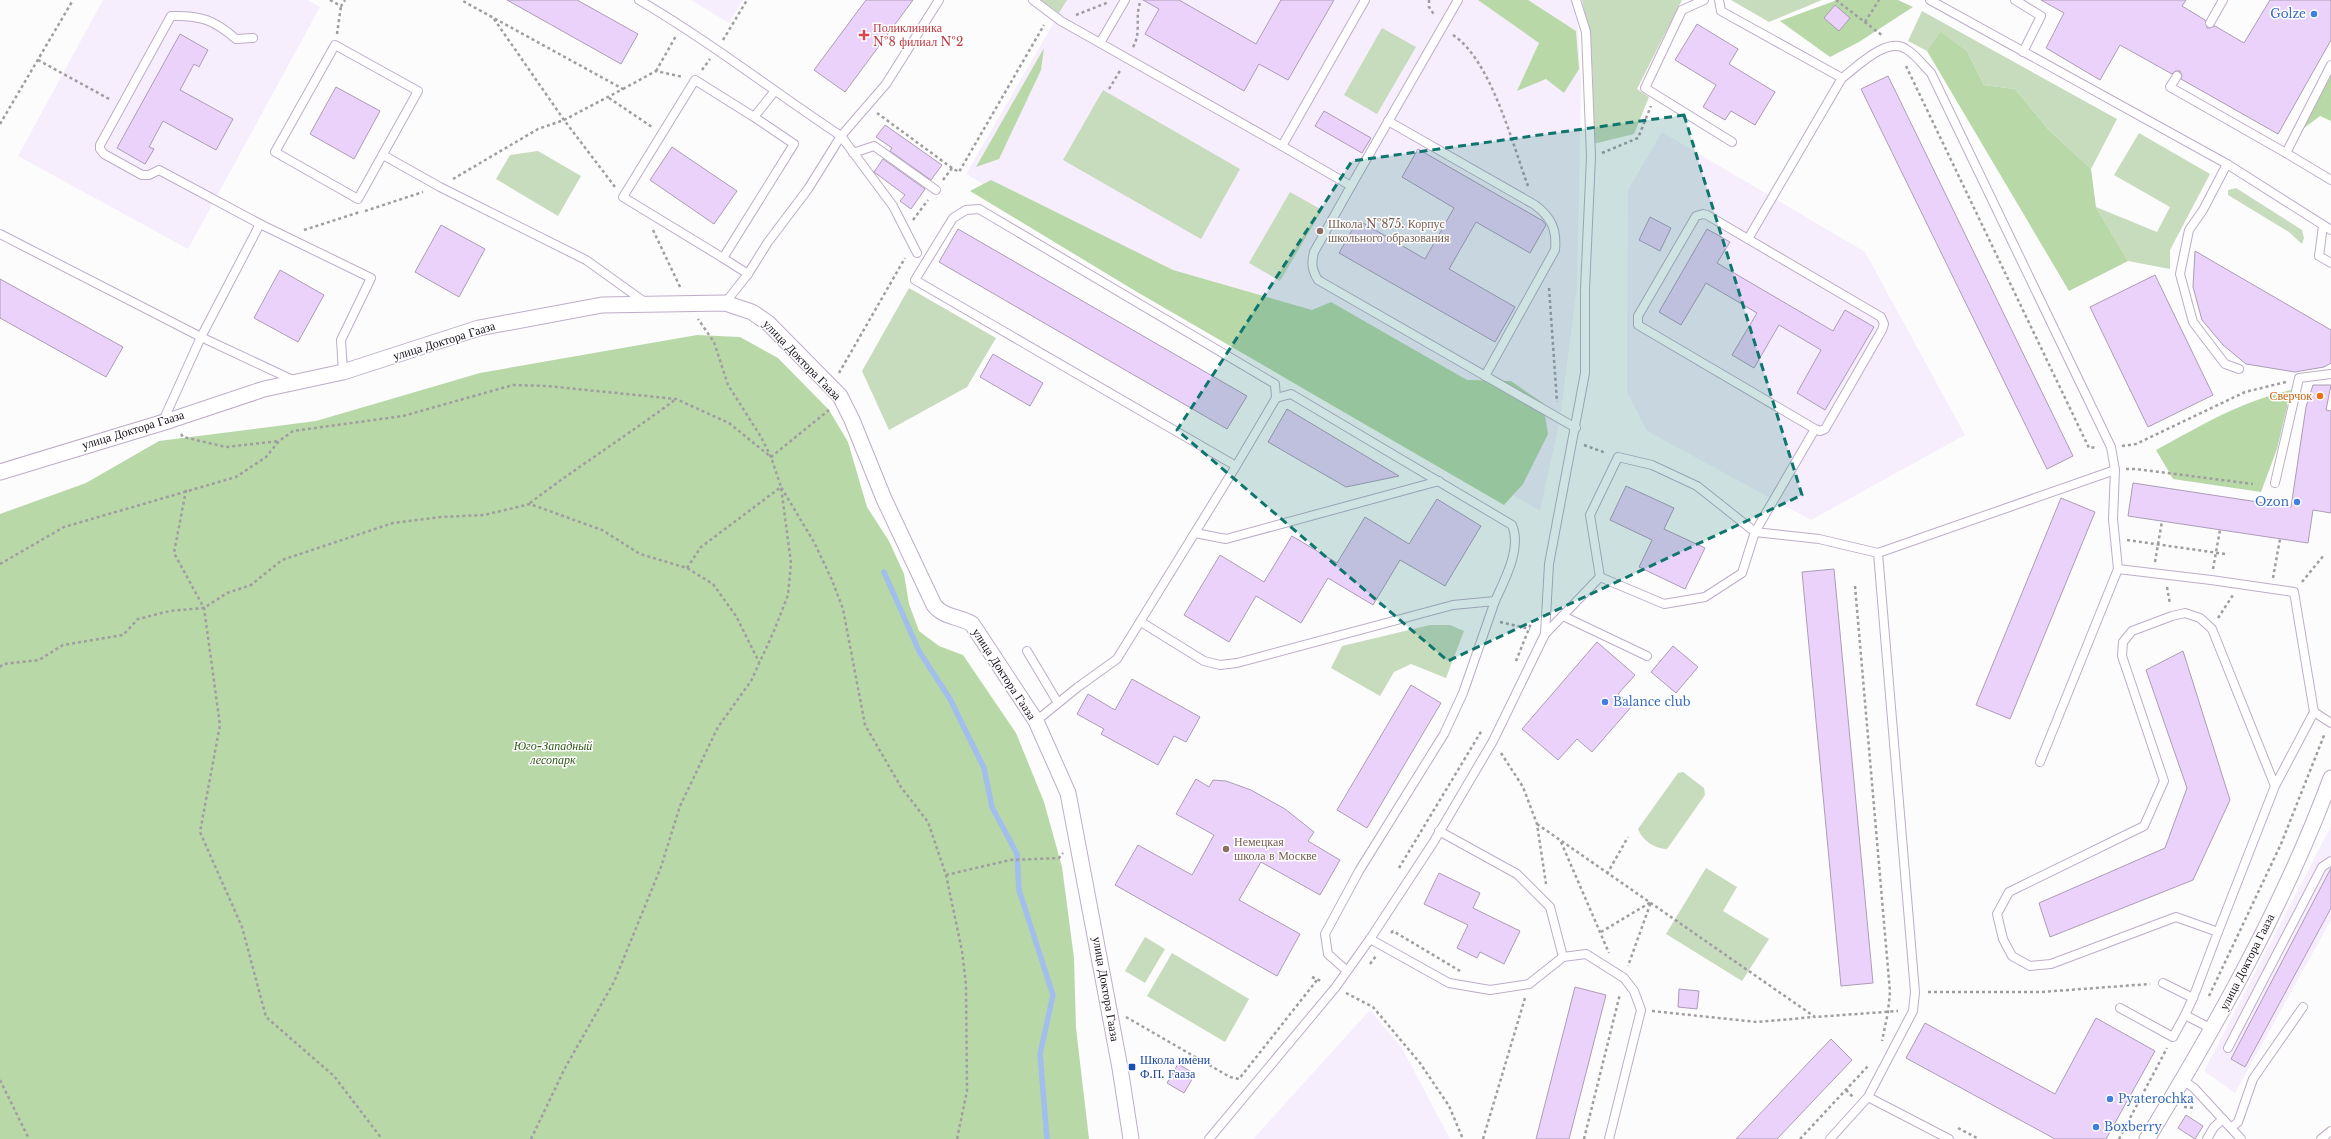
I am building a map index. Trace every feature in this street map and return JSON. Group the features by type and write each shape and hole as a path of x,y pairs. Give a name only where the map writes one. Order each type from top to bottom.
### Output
{"street":[{"name":"улица Доктора Гааза","path":"0,472 167,421 264,389 343,372 479,328 602,305 688,302 725,303 752,312 768,323 840,396 852,420 884,500 934,605 939,612 963,618 972,624 1036,721 1068,793 1120,1068 1131,1139"},
{"name":"улица Доктора Гааза","path":"2147,1139 2212,1029 2307,842 2329,788"}],"lane":[{"path":"639,0 682,25 774,92 841,136 893,206 917,252"},
{"path":"725,303 748,274 768,242 808,190 841,136 886,84 939,0"},
{"path":"1033,0 1061,21 1351,186"},
{"path":"1100,43 1125,0"},
{"path":"1282,146 1365,0"},
{"path":"1458,0 1314,252 1311,263 1313,273 1318,280 1576,428"},
{"path":"1545,634 1549,564 1576,428 1585,373 1585,289 1591,157 1586,32 1576,0"},
{"path":"1704,0 1682,10 1645,88 1732,142"},
{"path":"1719,0 1721,11 1842,78"},
{"path":"1930,0 2227,164 2331,230"},
{"path":"2015,0 2041,16 2023,52"},
{"path":"2210,23 2223,0"},
{"path":"253,38 236,39 218,24 207,20 184,16 171,16 100,145 101,151 142,175 149,175 160,170 284,237 371,278 341,340 343,372"},
{"path":"335,45 418,91 358,199 275,152 335,45"},
{"path":"1748,239 1842,78 1884,47 1896,46 1906,48 1931,73 2111,447 2115,470 2113,519 2118,569 2040,762"},
{"path":"2286,153 2331,65"},
{"path":"2177,76 2170,87 2331,180"},
{"path":"723,258 794,144 695,80 623,197 748,274"},
{"path":"754,117 774,92"},
{"path":"1388,121 1534,204 1546,213 1552,222 1556,235 1555,250 1485,376"},
{"path":"853,153 874,146 936,190"},
{"path":"383,155 440,187 586,260 646,303"},
{"path":"2227,164 2203,210 2189,230 2180,274 2193,322 2225,364 2239,369"},
{"path":"1036,721 1116,659 1195,533 1236,466 1276,398 1275,384 979,209 966,210 953,218 915,280 1236,466"},
{"path":"1703,214 1707,215 1881,317 1884,324 1882,330 1825,429 1820,432 1815,429 1642,328 1637,321 1638,316 1696,216 1703,214"},
{"path":"167,421 201,338 260,224"},
{"path":"2323,226 2319,256 2331,263"},
{"path":"0,234 201,338 298,382"},
{"path":"2275,483 2299,378 2331,374"},
{"path":"1276,398 1292,394 1439,480 1512,525 1516,534 1509,568 1495,601 1462,693 1444,734 1359,871 1325,934 1328,954 1347,971"},
{"path":"1600,577 1664,604 1705,596 1742,573 1755,532 1815,429"},
{"path":"1600,577 1590,515 1618,457 1652,465 1697,486 1755,532 1819,539 1878,553 2115,470"},
{"path":"1195,533 1226,539 1439,480"},
{"path":"1830,1139 1868,1097 1913,1011 1915,992 1878,553"},
{"path":"2118,569 2294,592 2314,712 2274,786 2194,998 2173,1037 2120,1008"},
{"path":"1209,1139 1347,971 1370,939 1439,831 1493,741 1545,634 1600,577"},
{"path":"1140,622 1204,661 1220,665 1237,663 1453,604 1495,601"},
{"path":"2218,932 2176,916 2051,964 2030,966 2012,956 2003,938 1997,914 2009,892 2144,826 2164,780 2122,656 2123,642 2132,631 2172,616 2185,613 2200,618 2212,629 2274,786"},
{"path":"1563,616 1647,656"},
{"path":"1028,652 1058,703"},
{"path":"2314,712 2330,722"},
{"path":"1439,831 1517,874 1550,907 1563,957"},
{"path":"2228,1048 2322,867 2331,861"},
{"path":"1370,939 1449,982 1490,990 1528,984 1563,957 1586,954 1616,971 1624,978 1634,991 1641,1010 1609,1139"},
{"path":"2163,983 2194,998"},
{"path":"2232,1128 2238,1122 2253,1080 2303,1007"},
{"path":"2185,1015 2212,1029"},
{"path":"2183,1080 2194,1088 2241,1139"},
{"path":"1868,1097 1949,1139"},
{"path":"2207,1139 2214,1127 2223,1120"}],"path":[{"path":"0,124 73,0"},
{"path":"330,0 341,6"},
{"path":"335,45 341,6 345,0"},
{"path":"461,0 623,89"},
{"path":"656,71 695,80 748,0"},
{"path":"1061,21 1115,0"},
{"path":"1836,0 1896,46 2089,448 2136,444 2245,392 2299,378"},
{"path":"1865,22 1878,0"},
{"path":"959,172 1051,13"},
{"path":"493,17 564,120 623,197"},
{"path":"284,237 440,187 538,129 564,120 609,98 656,71 682,25"},
{"path":"1442,28 1461,41 1490,82 1534,204"},
{"path":"38,60 122,106"},
{"path":"1591,157 1638,138 1656,95"},
{"path":"609,98 662,134"},
{"path":"867,106 952,168"},
{"path":"643,210 688,302 714,342 728,386 761,437 781,487 814,542 832,580 843,609 865,725 901,787 928,822 946,875 962,951 966,985 967,1090 957,1139"},
{"path":"770,457 829,410 840,396 839,371 912,244"},
{"path":"1547,265 1557,417"},
{"path":"0,564 64,527 186,490 236,477 266,457 279,441 294,431 403,416 514,385 547,386 676,399 729,423 770,457"},
{"path":"0,667 3,664 39,660 63,645 123,635 138,619 170,611 204,608 227,593 251,585 282,560 393,523 441,517 484,515 530,504 571,472 630,433 676,399"},
{"path":"167,421 183,437 226,447 279,441"},
{"path":"1584,445 1618,457"},
{"path":"2115,470 2136,469 2253,484"},
{"path":"687,568 702,547 781,487"},
{"path":"531,1139 565,1068 614,982 661,867 680,806 718,727 752,681 759,662 774,631 788,589 791,563 781,487"},
{"path":"186,490 174,553 204,608 220,725 200,832 242,927 266,1017 334,1076 382,1139"},
{"path":"530,504 602,530 640,554 687,568 713,584 736,616 759,662"},
{"path":"2153,573 2162,521"},
{"path":"2213,570 2220,530"},
{"path":"2115,538 2225,554"},
{"path":"2272,588 2280,539"},
{"path":"2303,590 2302,582 2324,555"},
{"path":"2148,561 2162,563"},
{"path":"2206,569 2220,571"},
{"path":"2164,574 2172,616"},
{"path":"2266,577 2280,579"},
{"path":"2295,581 2302,582"},
{"path":"2212,629 2240,584"},
{"path":"1855,586 1890,984 1888,1012 1878,1048"},
{"path":"1515,625 1545,634"},
{"path":"1515,663 1529,629"},
{"path":"2197,1021 2281,844 2330,722"},
{"path":"1396,873 1483,729"},
{"path":"1493,741 1522,787 1537,824 1550,907"},
{"path":"1537,824 1815,1017"},
{"path":"1607,874 1628,837"},
{"path":"1561,842 1601,932 1616,971"},
{"path":"946,875 1010,860 1059,858"},
{"path":"1601,932 1651,902"},
{"path":"1584,1139 1624,978 1651,902"},
{"path":"1393,931 1463,973"},
{"path":"1122,1015 1230,1077 1239,1078 1317,980"},
{"path":"1915,992 2041,992 2163,983"},
{"path":"1483,1139 1528,984"},
{"path":"1353,997 1373,1007 1420,1063 1448,1106 1463,1139"},
{"path":"1641,1010 1757,1022 1888,1012"},
{"path":"2118,1139 2173,1037"},
{"path":"1800,1139 1868,1067 1872,1060"},
{"path":"0,1080 29,1139"},
{"path":"2183,1107 2189,1106 2198,1109 2214,1127"}],"highlighted area":[{"path":"1684,115 1802,495 1448,661 1177,430 1352,161"}],"shaded area":[{"path":"103,0 308,0 320,7 188,249 18,156"},
{"path":"691,0 743,0 729,23"},
{"name":"Школа №875. Корпус школьного образования","path":"1067,0 1571,0 1577,19 1581,83 1577,287 1560,419 1540,511 966,174"},
{"path":"1662,132 1865,252 1965,435 1811,520 1647,431 1627,392 1628,190"},
{"path":"2331,826 2331,920 2235,1093 2204,1071"},
{"path":"1370,1010 1402,1048 1450,1139 1253,1139"}],"green space":[{"path":"1041,0 1067,0 1059,13"},
{"path":"1478,0 1528,0 1576,31 1579,69 1564,93 1546,79 1517,91 1539,43"},
{"path":"1582,0 1682,0 1637,89 1649,97 1634,134 1593,144 1591,54"},
{"path":"1731,0 1822,0 1769,22"},
{"path":"1837,0 1898,0 1913,7 1859,42 1830,57 1780,21"},
{"path":"1922,11 2117,119 2091,169 2048,129 2015,89 1984,85 1967,51 1942,33 1927,51 1908,41"},
{"path":"1382,28 1416,47 1377,114 1344,95"},
{"path":"1941,32 1967,51 1984,85 2015,89 2048,129 2091,169 2096,207 2128,261 2069,291 1927,51"},
{"path":"1044,48 1041,70 999,159 976,167"},
{"path":"2331,70 2331,121 2320,116 2288,140"},
{"path":"1103,90 1240,169 1201,239 1063,160"},
{"path":"2139,133 2210,174 2170,250 2170,269 2128,261 2096,207 2157,232 2170,207 2114,175"},
{"path":"538,151 581,176 558,216 496,179 510,155"},
{"path":"991,180 1173,270 1312,310 1331,302 1467,380 1511,381 1543,403 1548,434 1523,484 1504,505 1137,292 970,191"},
{"path":"2236,188 2302,230 2304,238 2302,244 2289,232 2228,195 2228,190"},
{"path":"1290,192 1322,210 1280,281 1249,263"},
{"path":"909,288 996,338 967,387 889,430 862,371"},
{"name":"Юго-Западный лесопарк","path":"697,335 740,337 778,358 829,410 848,442 867,507 889,541 904,574 909,604 919,631 939,646 963,655 1016,733 1044,802 1062,867 1074,958 1076,1028 1089,1139 0,1139 0,514 86,483 159,441 316,421 480,373"},
{"path":"2291,390 2277,449 2261,492 2173,479 2156,450 2221,415 2254,401"},
{"path":"1430,625 1450,625 1464,631 1446,678 1411,664 1394,672 1380,696 1331,668 1342,646"},
{"path":"1683,772 1704,788 1705,795 1667,849 1662,849 1654,846 1646,840 1638,829 1678,773"},
{"path":"1706,868 1737,887 1723,911 1769,939 1742,981 1666,934"},
{"path":"1145,937 1165,949 1145,983 1125,971"},
{"path":"1172,953 1249,999 1225,1042 1147,996"}],"building":[{"path":"507,0 577,0 638,34 621,64"},
{"name":"Поликлиника №8 филиал №2","path":"866,0 913,0 845,92 814,70"},
{"path":"1143,0 1179,0 1256,44 1281,0 1334,0 1288,80 1259,64 1244,91 1145,34 1159,9"},
{"path":"2041,0 2186,0 2182,6 2205,20 2207,28 2215,26 2244,43 2270,0 2331,0 2331,40 2278,134 2181,79 2182,76 2180,71 2175,71 2172,74 2120,45 2100,80 2046,48 2064,13"},
{"path":"1835,5 1850,18 1839,31 1824,18"},
{"path":"1697,24 1738,49 1729,64 1775,92 1755,125 1731,111 1725,120 1703,107 1716,85 1675,60"},
{"path":"180,34 208,50 199,67 194,64 180,90 233,119 216,150 163,121 149,147 154,149 145,164 117,148"},
{"path":"1888,76 2073,456 2047,469 1861,89"},
{"path":"336,87 380,111 354,159 310,134"},
{"path":"1324,111 1371,138 1362,153 1315,126"},
{"path":"885,125 942,165 931,180 890,151 892,148 876,137"},
{"path":"672,147 737,191 714,224 650,180"},
{"path":"1418,149 1543,221 1546,225 1530,253 1476,222 1449,269 1515,307 1495,342 1339,253 1358,220 1425,259 1454,208 1402,177"},
{"path":"883,159 925,189 911,209 900,201 905,195 874,172"},
{"path":"1650,217 1671,228 1660,251 1639,240"},
{"path":"441,225 485,249 459,297 415,272"},
{"path":"958,229 1247,396 1227,429 939,262"},
{"path":"1707,229 1730,242 1717,263 1833,331 1845,310 1874,327 1825,410 1797,393 1821,350 1779,325 1754,368 1732,355 1757,313 1706,283 1681,325 1659,312"},
{"path":"2195,251 2331,330 2331,363 2324,367 2295,372 2246,364 2223,345 2202,320 2193,287"},
{"path":"280,270 324,295 298,342 254,318"},
{"path":"2155,275 2213,395 2148,427 2090,307"},
{"path":"0,279 123,347 106,377 0,318"},
{"path":"993,354 1043,383 1030,406 980,377"},
{"path":"2313,385 2331,385 2326,410 2331,411 2331,513 2313,510 2308,543 2128,516 2133,483 2291,507 2306,407"},
{"path":"1287,409 1399,476 1346,487 1268,442"},
{"path":"1626,486 1674,508 1664,529 1705,548 1685,589 1639,567 1652,540 1610,520"},
{"path":"2061,498 2095,512 2010,719 1976,705"},
{"path":"1437,499 1481,526 1445,586 1400,560 1373,605 1328,578 1301,623 1256,596 1229,642 1184,615 1220,555 1264,582 1292,536 1337,563 1365,517 1409,544"},
{"path":"1834,569 1873,983 1841,986 1802,572"},
{"path":"1597,642 1635,675 1618,694 1632,706 1592,752 1577,739 1558,760 1522,729"},
{"path":"1673,646 1698,667 1676,693 1651,672"},
{"path":"2183,651 2230,800 2193,880 2050,937 2039,903 2165,848 2187,788 2146,670"},
{"path":"1132,679 1200,717 1186,742 1174,736 1158,765 1101,734 1104,729 1077,714 1088,694 1115,710"},
{"path":"1411,685 1441,703 1367,828 1337,810"},
{"path":"1196,779 1209,787 1213,780 1226,781 1251,790 1285,809 1314,832 1308,841 1340,860 1320,895 1261,862 1239,900 1300,934 1277,976 1115,885 1138,845 1192,875 1214,835 1176,814"},
{"path":"2331,868 2331,908 2245,1067 2231,1059"},
{"path":"1439,873 1480,893 1473,908 1520,931 1504,964 1480,952 1477,958 1457,948 1468,925 1424,904"},
{"path":"1575,987 1606,995 1569,1139 1536,1139"},
{"path":"1679,989 1699,991 1697,1009 1678,1007"},
{"path":"2096,1018 2155,1051 2106,1139 2055,1139 1906,1058 1925,1023 2055,1094"},
{"path":"1831,1039 1852,1060 1777,1139 1736,1139"},
{"path":"1178,1064 1195,1074 1184,1093 1167,1083"},
{"path":"2186,1115 2203,1126 2195,1139 2178,1128"}],"waterway":[{"path":"884,572 919,651 950,699 984,768 992,807 1017,854 1019,890 1053,995 1040,1054 1047,1139"}],"place":[{"name":"Golze","path":"2314,14"},
{"name":"Поликлиника №8 филиал №2","path":"864,35"},
{"name":"Школа №875. Корпус школьного образования","path":"1320,231"},
{"name":"Сверчок","path":"2320,396"},
{"name":"Ozon","path":"2297,502"},
{"name":"Balance club","path":"1605,702"},
{"name":"Немецкая школа в Москве","path":"1226,849"},
{"name":"Школа имени Ф.П. Гааза","path":"1132,1067"},
{"name":"Pyaterochka","path":"2110,1099"},
{"name":"Boxberry","path":"2096,1127"}]}
